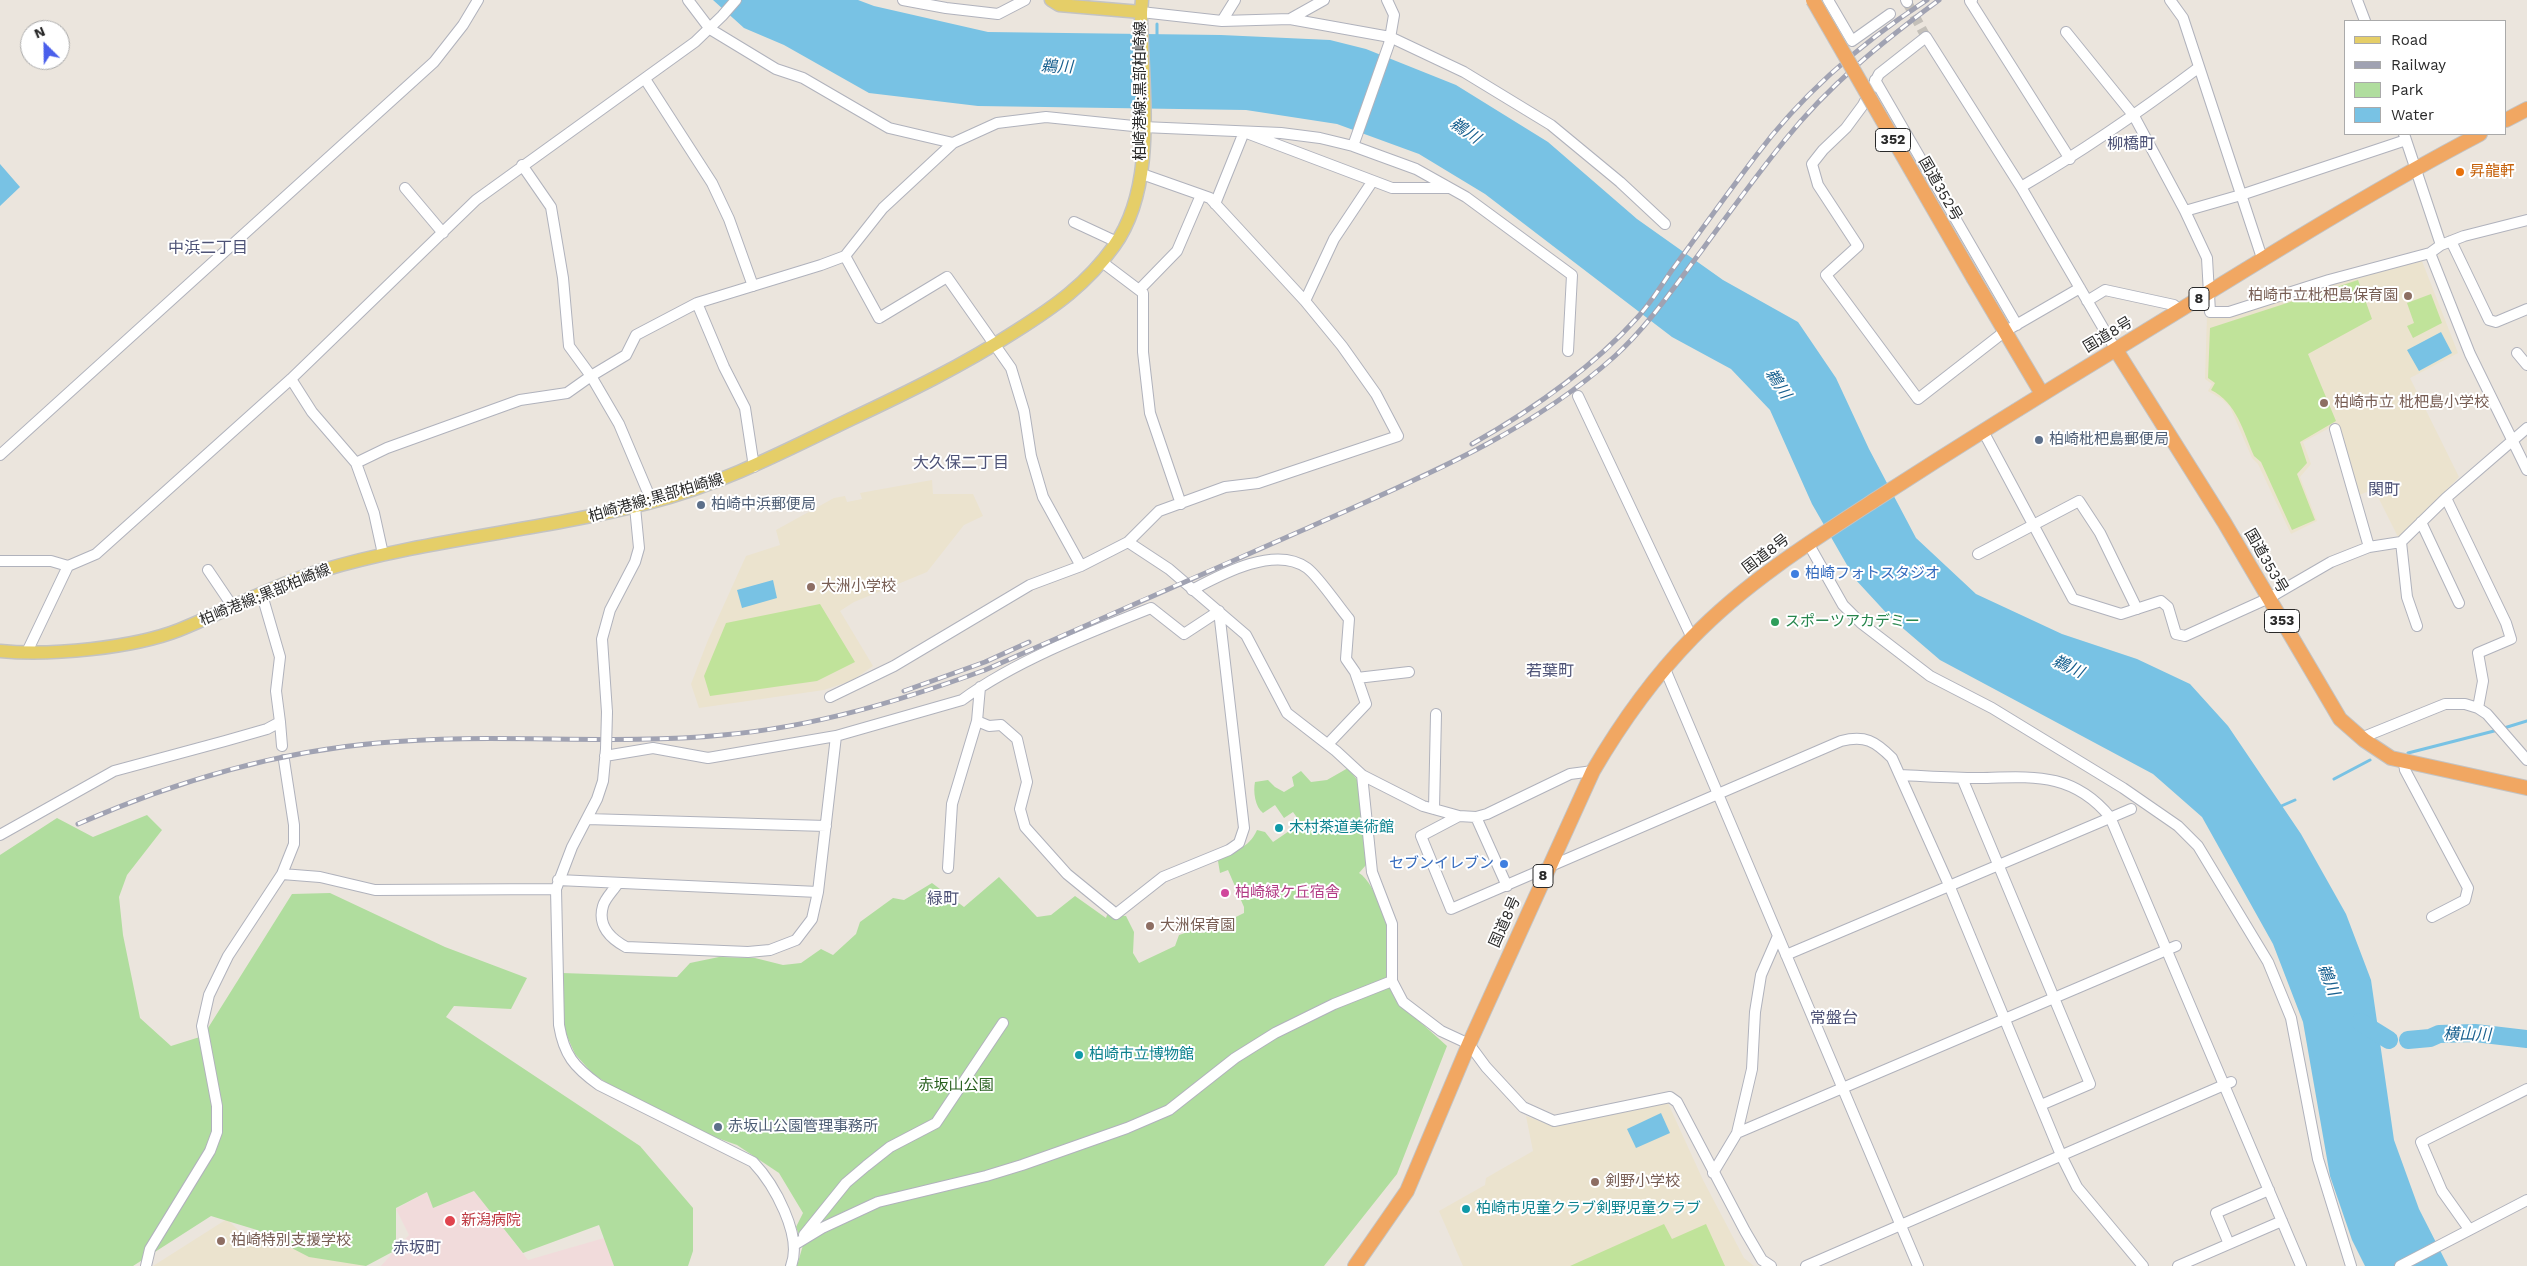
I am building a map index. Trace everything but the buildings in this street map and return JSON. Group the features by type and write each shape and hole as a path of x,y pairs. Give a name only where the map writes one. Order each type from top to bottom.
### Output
{"highway":[{"name":"国道352号","path":"1813,0 2004,332 2042,394"},
{"path":"2507,119 2527,109"},
{"name":"国道8号","path":"1355,1266 1407,1191 1469,1044 1593,771 1617,731 1665,669 1692,638 1723,608 1809,543 1983,431 2263,261 2345,208 2416,167 2478,135"},
{"name":"国道353号","path":"2116,350 2216,508 2334,711 2347,726 2382,753 2404,763 2527,788"}],"main road":[{"path":"1050,0 1059,5 1095,4 1141,12"},
{"name":"柏崎港線;黒部柏崎線","path":"0,650 27,652 128,644 175,631 317,572 383,554 560,524 652,502 706,486 754,467 924,384 996,344 1061,302 1083,284 1117,242 1135,200 1142,174 1141,12"}],"street":[{"path":"0,455 434,62 463,25 478,0"},
{"path":"688,0 710,29 776,69 803,78 889,128 953,143"},
{"path":"0,561 51,561 68,566 96,554 291,379 476,200 645,79 710,29 736,0"},
{"path":"903,0 946,8 998,14 1025,0"},
{"path":"1222,21 1235,0"},
{"path":"1354,143 1390,41 1394,15 1387,0"},
{"path":"1828,0 1852,41 1890,14"},
{"path":"1972,0 1970,1 2070,159"},
{"path":"2170,0 2183,18 2263,261"},
{"path":"2357,0 2364,20"},
{"path":"1290,20 1319,1"},
{"path":"1141,12 1222,21 1290,20 1390,41 1464,72 1551,125 1620,182 1665,224"},
{"path":"2066,32 2134,116 2185,210 2206,258 2210,312 2229,312 2329,280 2430,253 2446,243 2527,220"},
{"path":"2080,288 2004,332 1918,399 1826,275 1858,246 1818,186 1812,164 1823,150 1846,128 1862,105 1879,74 1926,37 2021,187 2080,288 2087,301 2116,350"},
{"path":"2021,187 2070,159 2134,116 2198,68"},
{"path":"645,79 712,183 729,219 753,286"},
{"path":"1876,80 2016,325"},
{"path":"356,463 386,448 520,400 567,393 626,354 636,335 697,303 845,256 882,208 953,143 997,123 1046,117 1320,138 1354,143 1416,169 1466,196 1572,275 1568,351"},
{"path":"1244,132 1392,188 1449,188"},
{"path":"1215,204 1244,132"},
{"path":"2185,210 2241,195 2405,137 2446,243 2489,320 2496,322 2527,309"},
{"path":"522,166 551,207 563,278 569,346 591,376 619,424 652,502"},
{"path":"830,697 901,662 1030,585 1081,566 1128,542 1159,511 1225,487 1258,483 1398,436 1376,394 1342,346 1305,301 1210,198 1142,174"},
{"path":"1305,301 1334,239 1372,182"},
{"path":"405,188 443,233"},
{"path":"1139,290 1177,251 1201,194"},
{"path":"1074,222 1117,242"},
{"path":"2430,253 2470,354 2527,470"},
{"path":"845,256 879,318 947,277 996,344 1011,368 1024,411 1032,456 1043,497 1081,566"},
{"path":"1102,262 1144,293 1143,352 1150,412 1181,504"},
{"path":"2087,301 2104,290 2174,305 2180,310"},
{"path":"697,303 724,367 745,408 754,467"},
{"path":"2516,353 2527,364"},
{"path":"291,379 312,412 356,463 374,512 383,554"},
{"path":"1578,396 1692,638"},
{"path":"1983,431 2073,600 2121,614 2162,601 2168,607 2176,634 2185,636 2269,598 2331,562 2369,547 2401,542 2446,498 2527,428"},
{"path":"2334,429 2369,547"},
{"path":"2446,498 2502,615 2511,639 2478,653 2483,681 2478,708"},
{"path":"1978,554 2079,501 2100,532 2137,608"},
{"path":"634,506 640,548 635,562 610,610 602,639 608,712 603,781 587,819 572,846 557,885 558,1025 562,1044 570,1058 584,1074 619,1096 753,1162 767,1176 789,1226 794,1244 791,1266"},
{"path":"2420,522 2459,603"},
{"path":"1128,542 1170,569 1246,635 1287,713 1328,744 1362,775 1434,809 1459,816 1476,817 1487,814 1570,774 1593,771"},
{"path":"2401,542 2407,598 2417,626"},
{"path":"1809,543 1843,605 1869,629 1930,676 1992,708 2123,788 2178,826 2198,846 2268,962 2291,1018 2318,1159 2351,1266"},
{"path":"1192,590 1232,569 1284,559 1307,569 1349,619 1346,659 1357,678 1366,704 1328,744"},
{"path":"27,652 68,566"},
{"path":"208,570 233,607"},
{"path":"262,594 280,657 276,691 282,746"},
{"path":"606,752 653,748 708,758 836,736 962,700 980,687 1082,635 1151,608 1184,634 1219,611"},
{"path":"977,721 989,726 1001,726 1017,740 1027,782 1020,809 1025,827 1067,874 1116,914 1163,877 1228,850 1239,843 1244,828 1219,611"},
{"path":"1665,669 1918,1266"},
{"path":"1357,678 1409,672"},
{"path":"948,868 952,804 977,721 980,687"},
{"path":"2361,738 2445,704 2465,704 2478,708 2501,729 2527,760"},
{"path":"1434,809 1436,714"},
{"path":"0,835 114,772 267,729 280,722"},
{"path":"618,883 603,905 602,921 610,938 626,947 748,952 770,950 796,940 812,919 818,892 836,736"},
{"path":"1459,816 1420,836 1451,910 1716,793 1840,741 1856,737 1878,744 1892,758 1900,775 1949,885 2061,1155 2077,1187 2143,1266"},
{"path":"146,1266 150,1249 210,1151 217,1132 217,1106 202,1026 209,995 228,956 282,874 294,844 294,825 284,760"},
{"path":"2404,763 2405,770 2468,888 2465,900 2432,917"},
{"path":"1362,775 1372,872 1392,924 1392,980 1403,1002 1441,1031 1469,1044 1486,1067 1522,1106 1554,1121 1670,1097 1676,1102 1762,1260 1771,1266"},
{"path":"1900,775 1962,778 2044,777 2083,791 2097,801 2110,817 2171,948 2301,1266"},
{"path":"1962,778 2055,996 2090,1084 2040,1105"},
{"path":"1786,955 2131,808"},
{"path":"1476,817 1507,886"},
{"path":"587,819 826,826"},
{"path":"282,874 320,877 375,890 618,883 818,892"},
{"path":"1713,1173 1737,1133 1752,1069 1755,1012 1761,975 1778,936"},
{"path":"1737,1133 1843,1089 2004,1017 2171,948"},
{"path":"794,1244 822,1228 878,1202 986,1176 1022,1165 1127,1128 1169,1110 1235,1058 1276,1034 1334,1004 1392,980"},
{"path":"794,1244 846,1184 866,1166 890,1147 936,1123 1003,1023"},
{"path":"1806,1266 2227,1084"},
{"path":"2469,1229 2442,1191 2421,1142 2527,1089"},
{"path":"2229,1244 2216,1213 2269,1190"},
{"path":"2400,1266 2527,1200"},
{"path":"2178,1266 2282,1221"}],"shaded area":[{"name":"柏崎市立 枇杷島小学校","path":"2420,256 2458,353 2410,378 2459,477 2399,539 2374,489 2357,496 2335,425 2303,442 2311,464 2300,477 2317,521 2291,534 2258,464 2252,458 2230,407 2222,399 2208,391 2212,384 2205,379 2207,316 2226,317"},
{"name":"大洲小学校","path":"932,480 933,494 973,494 983,516 964,525 927,572 854,602 840,611 873,666 853,680 824,690 699,708 691,684 708,640 746,556 780,545 776,530 834,498 845,496 847,502 862,499 860,493"},
{"name":"剣野小学校","path":"1667,1101 1703,1180 1744,1258 1754,1266 1463,1266 1439,1211 1485,1185 1486,1178 1533,1151 1526,1116 1550,1125 1566,1125"},
{"name":"新潟病院","path":"474,1191 528,1260 618,1234 632,1266 381,1266 409,1235 396,1209 427,1192 433,1208"},
{"name":"柏崎特別支援学校","path":"227,1219 251,1243 278,1238 365,1266 153,1266"}],"green space":[{"path":"2358,280 2372,319 2308,354 2336,421 2300,442 2307,463 2297,474 2315,520 2292,530 2261,462 2254,456 2238,418 2227,402 2211,390 2215,383 2208,378 2210,328"},
{"path":"2431,294 2442,323 2413,338 2407,326 2414,323 2407,303"},
{"path":"820,604 855,662 817,681 710,696 704,676 726,623"},
{"name":"赤坂山公園","path":"1348,768 1358,781 1366,865 1359,873 1372,888 1383,911 1393,948 1393,957 1386,974 1401,1005 1447,1046 1397,1174 1324,1266 797,1266 803,1245 796,1227 803,1213 779,1173 737,1145 692,1129 619,1091 593,1074 575,1054 566,1034 561,1010 562,973 677,977 690,963 719,957 755,958 783,965 801,963 821,949 833,955 856,934 860,922 893,898 904,900 932,883 964,907 999,877 1037,917 1051,915 1075,896 1106,918 1107,915 1126,916 1134,932 1133,953 1139,963 1175,946 1179,935 1191,931 1203,933 1244,913 1244,907 1228,870 1220,873 1218,861 1245,845 1257,830 1265,832 1273,842 1301,823 1293,812 1284,818 1275,805 1263,813 1255,799 1255,782 1268,780 1284,792 1294,786 1292,777 1301,771 1311,782 1327,780"},
{"path":"147,815 162,830 127,875 119,897 123,935 140,1018 171,1046 203,1036 292,894 330,893 445,947 527,978 511,1009 454,1006 446,1017 640,1146 693,1208 693,1251 688,1266 614,1266 599,1225 523,1253 474,1191 433,1208 427,1192 396,1208 396,1250 366,1266 309,1257 257,1230 211,1216 133,1266 0,1266 0,855 57,818 93,837"},
{"path":"1664,1224 1672,1239 1706,1224 1725,1266 1570,1266"}],"water":[{"name":"鵜川","path":"713,0 858,0 874,6 988,32 1221,35 1330,40 1366,49 1456,85 1548,142 1637,219 1723,280 1798,322 1836,378 1869,449 1916,538 1976,594 2062,634 2137,659 2190,684 2228,726 2301,834 2346,914 2371,980 2394,1140 2419,1209 2448,1266 2365,1266 2352,1240 2330,1176 2303,1022 2273,944 2202,817 2153,774 1940,660 1891,618 1855,579 1812,504 1770,410 1731,369 1672,337 1485,194 1419,154 1337,124 1246,110 978,106 869,93 784,45 744,28"},
{"path":"0,164 20,187 0,206"},
{"path":"2441,332 2452,353 2419,371 2407,350"},
{"path":"773,580 777,598 742,608 737,590"},
{"path":"1661,1113 1670,1133 1636,1148 1627,1129"}],"waterway":[{"path":"1157,24 1157,37"},
{"path":"2504,728 2527,721"},
{"path":"2408,753 2498,730"},
{"path":"2334,779 2370,760"},
{"path":"2279,807 2295,800"},
{"name":"横山川","path":"2360,1022 2389,1040"},
{"name":"横山川","path":"2408,1040 2430,1038 2439,1034 2475,1033 2527,1039"}],"tunnel":[{"path":"1907,2 1926,37"}],"railway":[{"path":"1472,444 1559,388 1619,337 1646,307 1745,171 1792,112 1856,52 1927,0"},
{"path":"78,824 187,782 262,762 339,747 421,740 680,738 723,735 790,726 856,711 921,692 985,670 1385,494 1505,434 1580,385 1615,356 1639,332 1661,305 1753,181 1802,120 1857,65 1939,0"},
{"path":"904,691 985,662 1029,642"}],"place":[{"name":"昇龍軒","path":"2460,172"},
{"name":"柏崎市立枇杷島保育園","path":"2408,296"},
{"name":"柏崎市立 枇杷島小学校","path":"2324,403"},
{"name":"柏崎枇杷島郵便局","path":"2039,440"},
{"name":"柏崎中浜郵便局","path":"701,505"},
{"name":"柏崎フォトスタジオ","path":"1795,574"},
{"name":"大洲小学校","path":"811,587"},
{"name":"スポーツアカデミー","path":"1775,622"},
{"name":"木村茶道美術館","path":"1279,828"},
{"name":"セブンイレブン","path":"1504,864"},
{"name":"柏崎緑ケ丘宿舎","path":"1225,893"},
{"name":"大洲保育園","path":"1150,926"},
{"name":"柏崎市立博物館","path":"1079,1055"},
{"name":"赤坂山公園管理事務所","path":"718,1127"},
{"name":"剣野小学校","path":"1595,1182"},
{"name":"柏崎市児童クラブ剣野児童クラブ","path":"1466,1209"},
{"name":"新潟病院","path":"450,1221"},
{"name":"柏崎特別支援学校","path":"221,1241"}],"district":[{"name":"柳橋町","path":"2131,144"},
{"name":"中浜二丁目","path":"208,248"},
{"name":"大久保二丁目","path":"961,463"},
{"name":"関町","path":"2384,490"},
{"name":"若葉町","path":"1550,671"},
{"name":"緑町","path":"943,899"},
{"name":"常盤台","path":"1834,1018"},
{"name":"赤坂町","path":"417,1248"}]}
